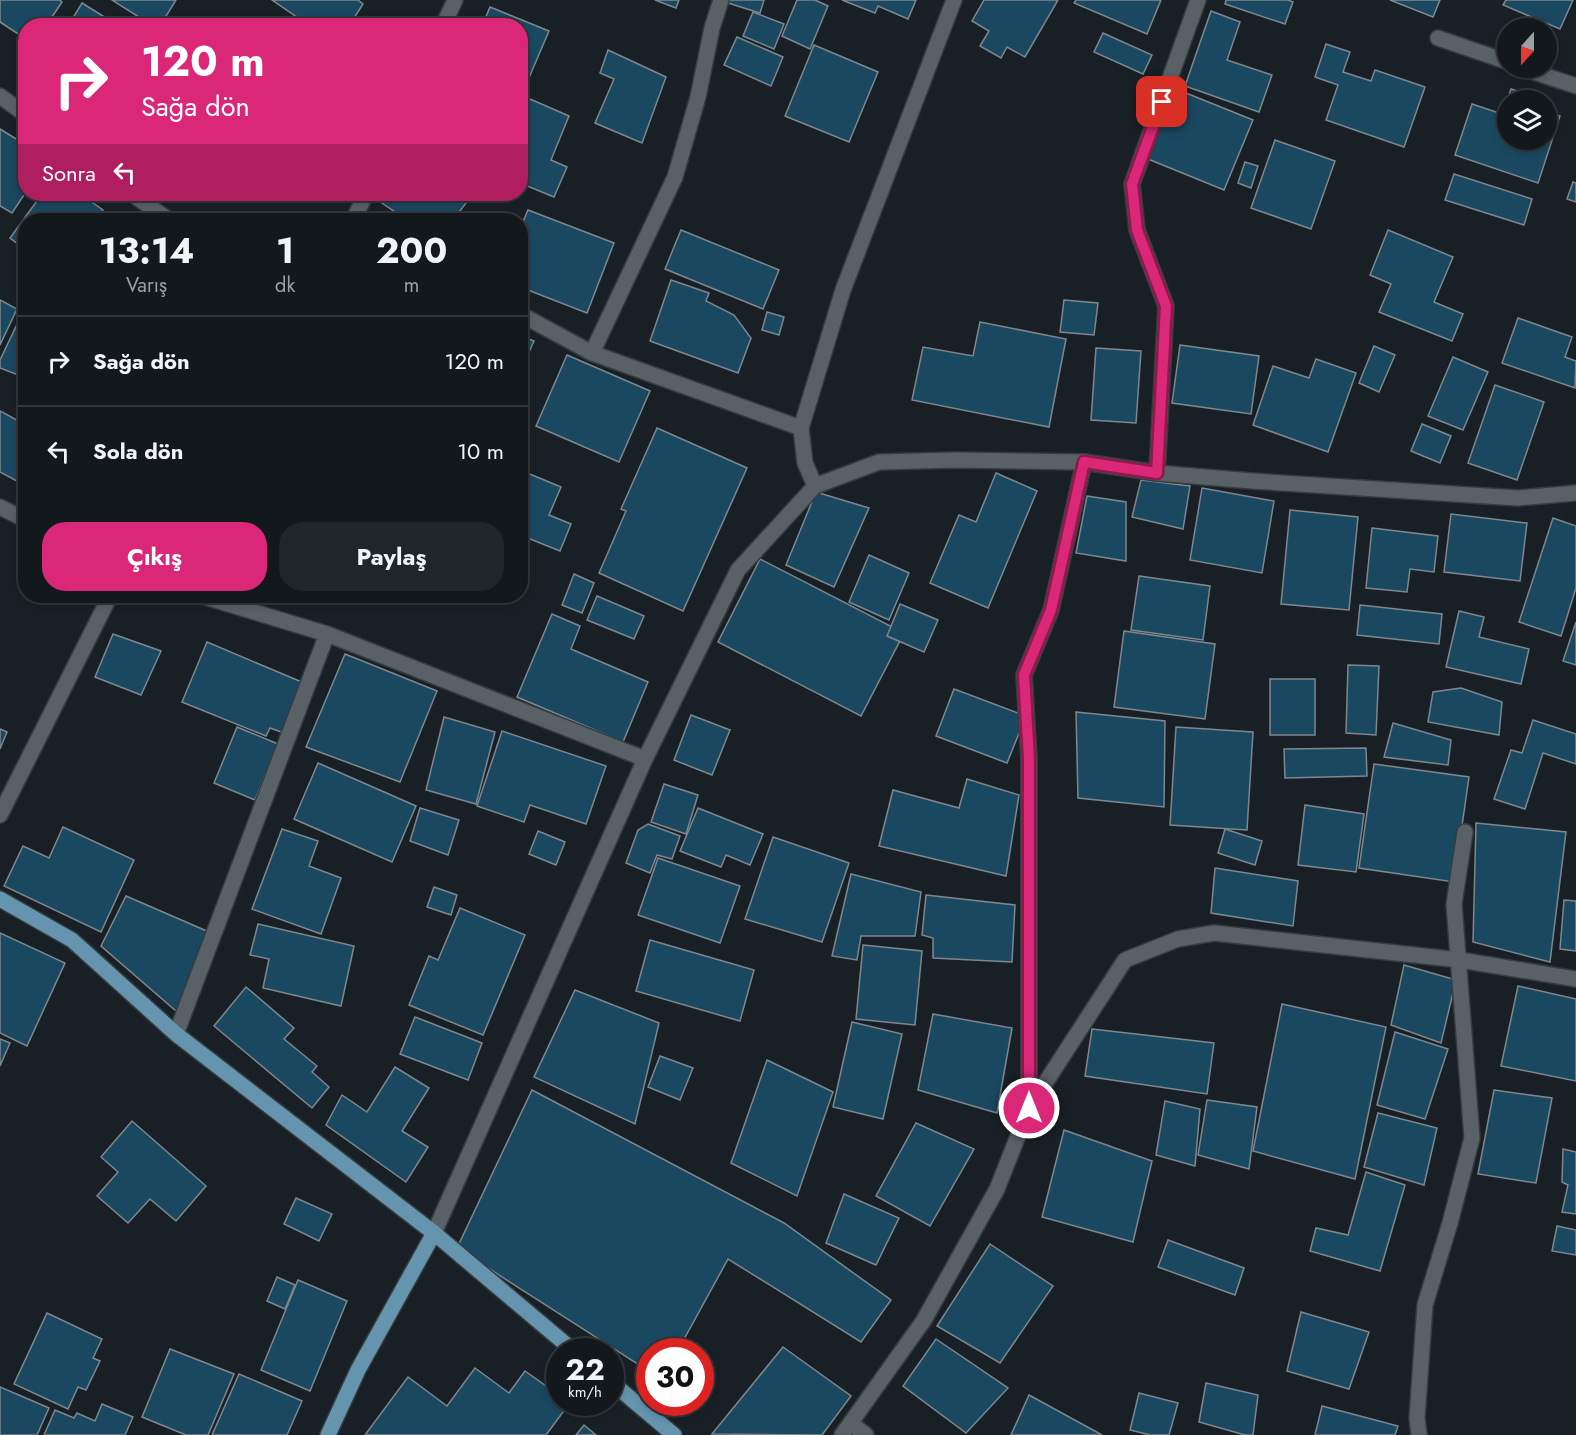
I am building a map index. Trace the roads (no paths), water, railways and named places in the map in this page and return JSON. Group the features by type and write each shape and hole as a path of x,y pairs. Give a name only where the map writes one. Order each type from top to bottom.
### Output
{"main road":[{"path":"0,899 72,940 176,1034 434,1233 558,1338"},
{"path":"328,1435 358,1370 434,1233"},
{"path":"624,1393 674,1435"}],"street":[{"path":"447,18 455,0"},
{"path":"592,353 675,177 698,97 712,28 721,0"},
{"path":"815,486 805,463 801,428 843,291 954,0"},
{"path":"1157,473 1166,306 1137,230 1132,184 1198,0"},
{"path":"1438,38 1497,58"},
{"path":"1552,78 1576,86"},
{"path":"0,96 18,109"},
{"path":"142,201 159,213"},
{"path":"528,318 592,353 801,428"},
{"path":"434,1233 645,759 738,570 815,486 879,462 956,460 1084,462 1157,473 1252,481 1518,498 1576,493"},
{"path":"1029,1108 1029,759 1024,675 1051,610 1084,462"},
{"path":"0,507 18,516"},
{"path":"0,814 106,603"},
{"path":"225,603 327,634 645,759"},
{"path":"176,1034 327,634"},
{"path":"1419,1435 1417,1418 1425,1305 1450,1223 1472,1138 1454,904 1465,832"},
{"path":"866,1435 846,1429 924,1320 997,1189 1029,1108 1125,960 1178,939 1214,933 1460,960 1576,979"}]}
